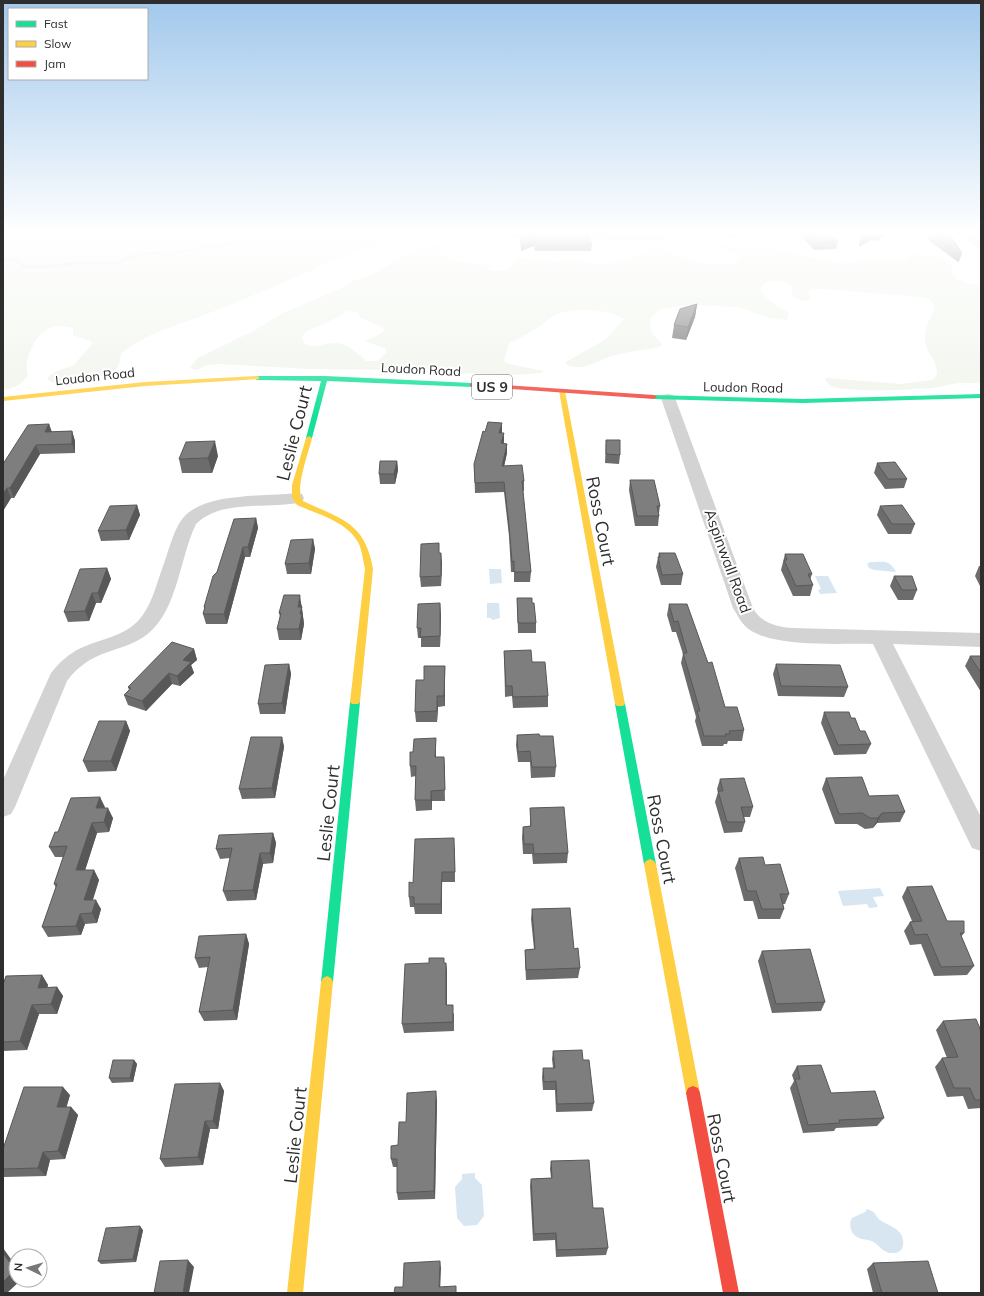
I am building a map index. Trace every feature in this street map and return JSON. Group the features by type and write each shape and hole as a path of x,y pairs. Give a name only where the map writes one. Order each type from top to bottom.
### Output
{"street":[{"name":"Loudon Road","path":"4,400 100,388 180,381 265,378 325,378 733,401 809,401 981,396"},
{"name":"Leslie Court","path":"295,1293 369,562 367,548 356,532 338,521 302,504 296,498 296,486 325,378"},
{"name":"Ross Court","path":"562,391 581,505 731,1293"},
{"name":"Aspinwall Road","path":"668,398 748,618 762,629 773,633 793,635 981,640"},
{"path":"3,807 58,678 70,664 84,654 123,641 138,632 146,624 156,610 161,599 185,529 193,517 205,508 296,498"},
{"path":"880,638 981,842"}],"shaded area":[{"path":"3,295 253,295 152,335 130,347 121,354 119,365 111,373 74,383 55,384 48,380 48,377 57,371 74,365 92,344 91,341 73,335 73,328 58,326 52,327 42,332 34,343 28,359 28,374 24,381 12,388 4,390"},
{"path":"324,295 765,295 770,301 789,313 787,320 769,318 739,307 691,305 665,308 658,311 651,317 651,331 662,344 660,347 621,354 586,366 574,367 567,365 566,362 606,339 624,319 601,311 568,311 556,314 534,330 509,343 504,361 509,364 544,371 541,373 513,375 390,370 310,369 219,364 206,365 198,370 190,367 198,358 253,331 281,314","holes":["347,311 358,312 360,318 382,327 384,330 382,333 365,341 386,349 386,353 378,361 366,361 345,345 332,343 312,346 304,343 302,337 307,331 334,319"]},
{"path":"793,295 809,295 810,299 805,301 797,299"},
{"path":"902,295 981,295 981,383 957,383 942,387 900,390 852,390 831,386 828,384 825,379 828,378 900,384 933,380 937,374 935,362 925,342 925,331 935,306 929,299"},
{"path":"870,562 889,563 896,572 874,570 869,568 867,564"},
{"path":"489,569 501,569 502,583 490,584"},
{"path":"815,576 828,576 837,593 820,594 818,590 821,589"},
{"path":"487,603 499,603 500,618 492,620 491,618 487,618"},
{"path":"880,888 884,896 873,897 878,907 869,908 867,904 843,906 838,891"},
{"path":"475,1173 475,1178 482,1185 484,1216 477,1225 464,1226 457,1218 455,1187 462,1179 462,1174"},
{"path":"867,1209 874,1213 880,1220 896,1229 902,1235 903,1246 899,1252 887,1252 874,1242 861,1239 854,1235 850,1227 852,1218 865,1212"}],"building":[{"path":"697,304 688,327 674,325 680,309"},
{"path":"488,422 502,423 499,433 504,433 501,443 507,444 502,466 522,465 524,481 522,481 531,572 514,572 514,561 512,562 504,482 475,483 474,464 483,431 485,432"},
{"path":"49,424 45,432 72,431 72,444 36,445 10,488 7,488 3,494 3,464 28,425"},
{"path":"606,440 620,440 620,455 606,454"},
{"path":"215,441 208,458 179,459 186,442"},
{"path":"380,461 397,461 394,474 379,474"},
{"path":"895,462 907,479 888,479 877,463"},
{"path":"630,480 654,480 660,506 657,506 659,516 637,516"},
{"path":"137,505 126,530 98,531 110,506"},
{"path":"902,505 915,524 892,524 880,506"},
{"path":"256,518 248,547 243,547 224,614 203,614 213,576 217,572 234,519"},
{"path":"313,539 309,563 285,564 291,540"},
{"path":"439,543 439,553 441,553 441,576 420,577 421,544"},
{"path":"659,553 675,553 683,574 662,575 658,557 660,557"},
{"path":"785,554 803,554 812,574 808,574 813,585 796,586 784,560 787,560"},
{"path":"107,568 98,593 92,593 85,611 64,612 80,569"},
{"path":"894,576 912,576 917,590 902,590"},
{"path":"284,595 300,595 298,607 302,607 300,614 302,614 299,629 277,629 281,613 279,613"},
{"path":"517,598 532,598 536,623 518,623"},
{"path":"440,603 440,636 420,637 421,628 417,628 418,604"},
{"path":"669,604 687,604 708,663 712,662 725,707 737,707 744,730 729,731 730,734 725,734 726,736 704,736 697,711 700,711 683,653 687,653 678,621 674,622"},
{"path":"172,642 194,649 183,660 191,662 177,676 169,673 142,701 124,695 131,688 128,687"},
{"path":"531,650 532,662 545,662 548,696 513,697 512,686 506,686 504,651"},
{"path":"970,656 981,656 981,673"},
{"path":"289,664 282,703 258,704 265,665"},
{"path":"776,664 840,665 848,687 781,686"},
{"path":"424,666 445,666 444,696 437,696 437,711 415,712 416,680 424,680"},
{"path":"824,712 849,712 851,718 855,718 860,731 865,731 871,744 838,745"},
{"path":"99,721 126,721 111,761 83,761"},
{"path":"539,734 540,736 553,736 556,767 532,767 530,751 518,752 517,735"},
{"path":"251,737 282,737 272,788 239,789"},
{"path":"436,738 435,757 444,757 445,790 431,791 431,800 415,800 416,766 410,766 410,752 413,752 414,739"},
{"path":"862,777 869,796 898,795 905,812 882,813 878,818 870,818 862,813 839,814 826,778"},
{"path":"744,778 753,807 741,807 745,822 727,822 718,791 723,791 720,779"},
{"path":"100,797 96,808 108,808 104,822 92,823 76,870 94,870 84,900 96,900 92,913 80,914 76,926 42,927 57,884 54,884 67,846 49,847 55,832 58,832 71,798"},
{"path":"564,807 568,853 534,854 533,844 524,844 523,827 531,826 530,808"},
{"path":"273,833 270,853 260,853 253,890 223,891 232,848 216,849 219,835"},
{"path":"454,838 455,872 442,872 441,904 414,904 414,897 409,897 409,882 413,883 415,839"},
{"path":"763,857 765,865 780,864 789,894 780,894 784,909 762,909 756,891 747,891 739,858"},
{"path":"932,886 947,921 964,921 964,933 960,933 974,966 941,967 927,934 915,935 910,922 922,921 907,887"},
{"path":"570,908 574,949 578,948 580,968 526,970 525,950 535,949 532,909"},
{"path":"246,934 233,1010 199,1012 210,957 195,958 199,936"},
{"path":"810,949 825,1002 776,1004 762,951"},
{"path":"429,958 444,958 444,963 446,963 446,1005 453,1005 453,1022 402,1024 405,964 429,963"},
{"path":"42,975 38,988 57,987 51,1004 32,1005 20,1041 3,1042 3,985 6,976"},
{"path":"976,1019 981,1031 981,1100 975,1100 970,1088 954,1088 942,1058 958,1057 943,1021"},
{"path":"582,1050 583,1060 589,1060 594,1103 557,1104 556,1081 544,1082 543,1068 555,1068 553,1051"},
{"path":"113,1060 134,1060 130,1078 109,1078"},
{"path":"821,1065 831,1093 875,1091 884,1118 839,1120 840,1123 808,1125 795,1079 800,1079 797,1066"},
{"path":"220,1083 213,1121 205,1121 198,1157 160,1159 175,1084"},
{"path":"24,1087 63,1087 57,1107 71,1107 58,1151 43,1152 38,1168 3,1169 3,1149"},
{"path":"436,1091 434,1191 397,1193 397,1159 391,1159 391,1146 398,1145 399,1122 406,1122 407,1093"},
{"path":"589,1160 593,1208 603,1208 608,1248 557,1250 556,1233 534,1234 531,1179 552,1178 551,1161"},
{"path":"140,1226 133,1259 98,1261 106,1228"},
{"path":"3,1253 8,1260 8,1277 3,1282"},
{"path":"188,1260 183,1293 154,1293 160,1261"},
{"path":"440,1261 439,1287 456,1286 456,1293 394,1293 395,1287 403,1287 404,1263"},
{"path":"928,1261 938,1293 882,1293 873,1263"}],"traffic: fast":[{"path":"257,378 339,379 472,385"},
{"path":"309,438 325,378"},
{"path":"654,397 803,401 981,396"},
{"path":"327,982 355,702"},
{"path":"620,704 650,864"}],"traffic: slow":[{"path":"3,399 145,384 257,378"},
{"path":"562,391 620,704"},
{"path":"309,438 296,485 296,498 300,503 337,520 355,533 362,542 369,569 355,702"},
{"path":"650,864 693,1093"},
{"path":"295,1293 327,982"}],"traffic: jam":[{"path":"472,385 654,397"},
{"path":"693,1093 731,1293"}]}
